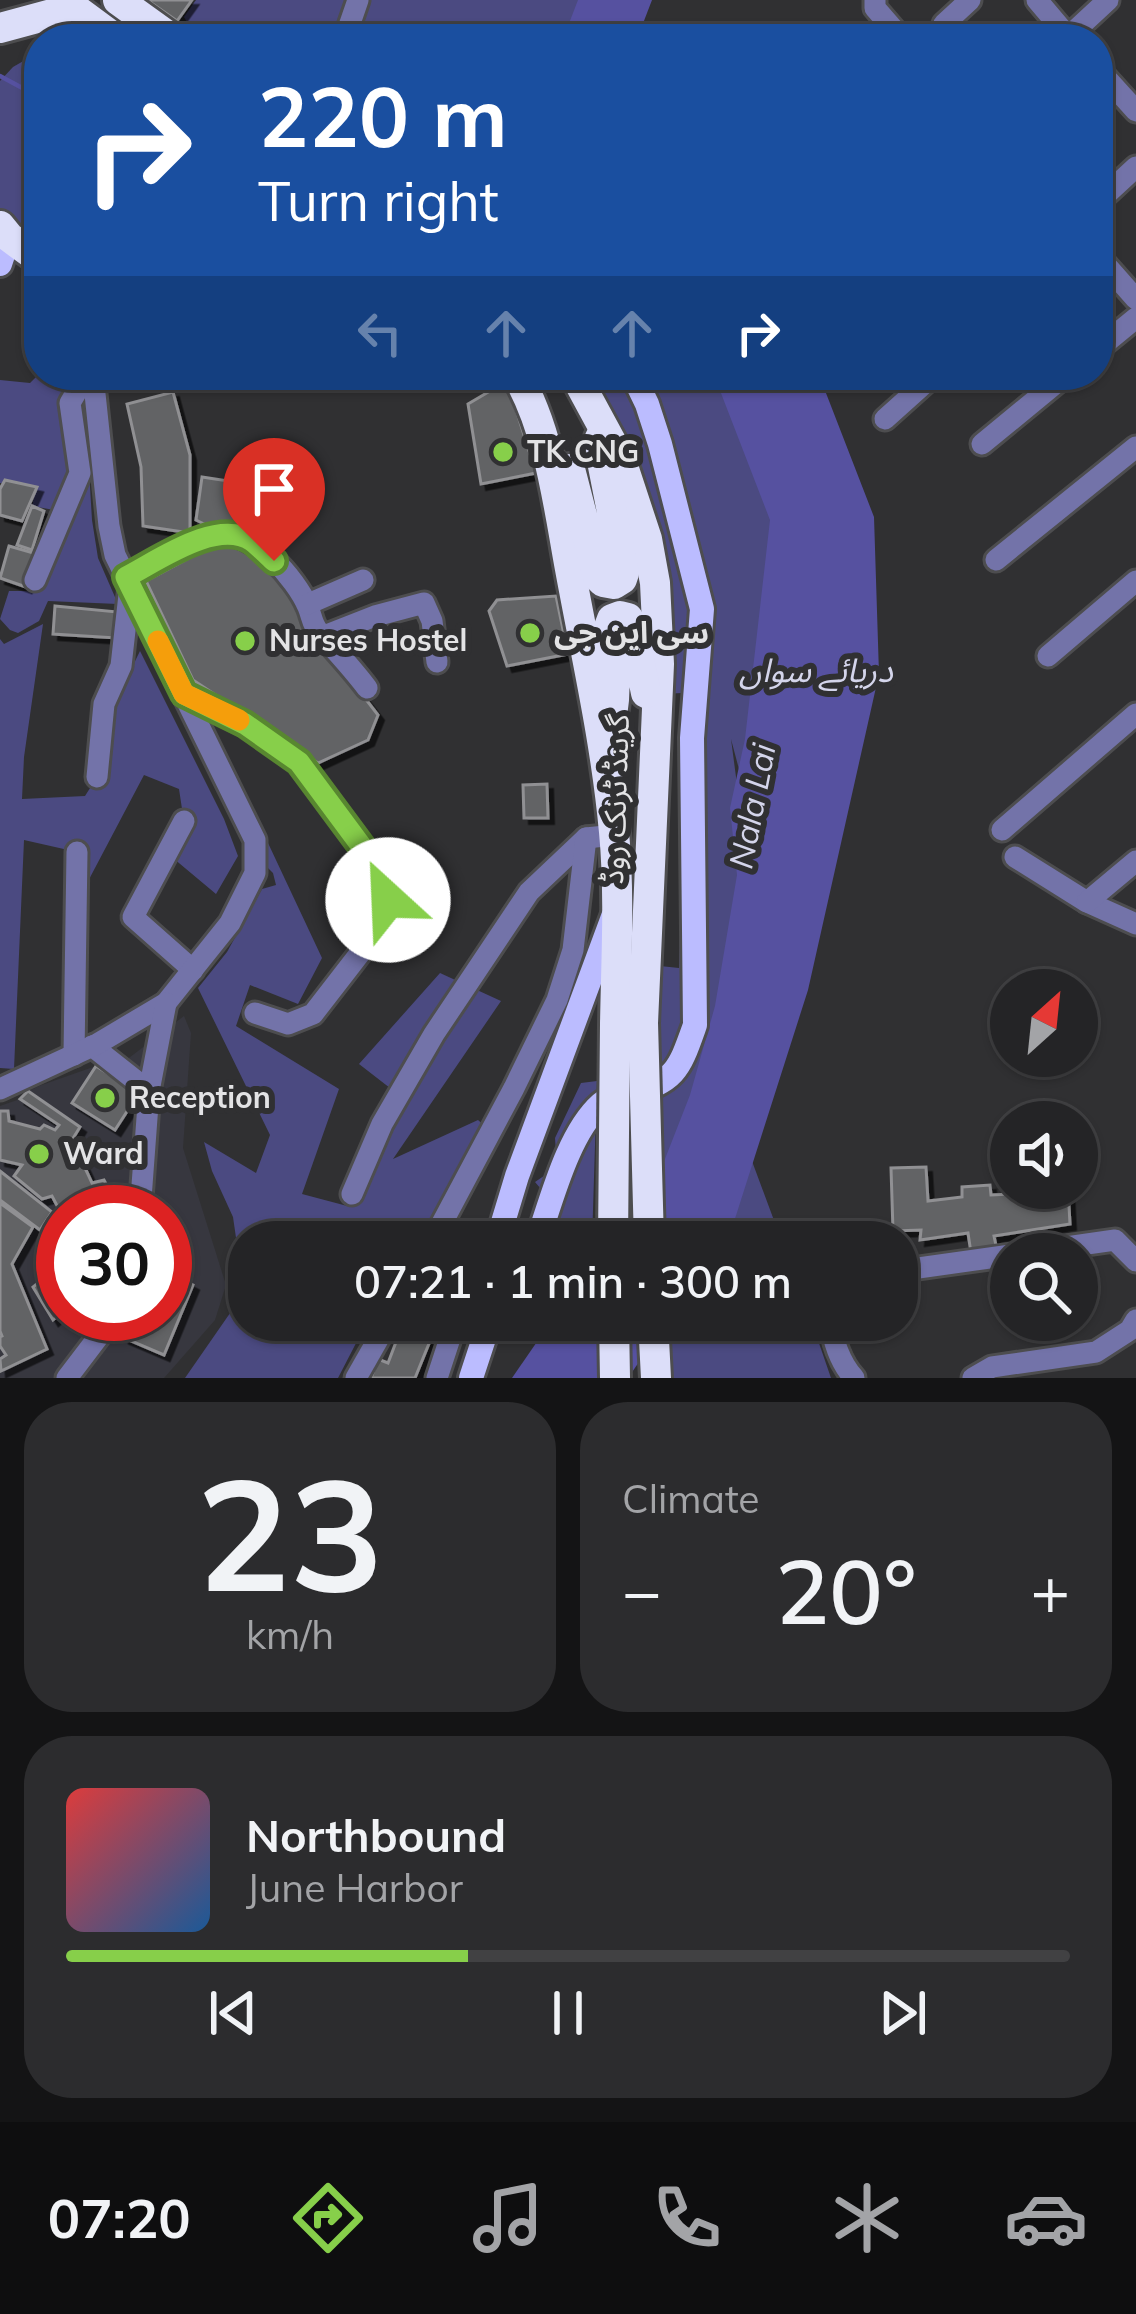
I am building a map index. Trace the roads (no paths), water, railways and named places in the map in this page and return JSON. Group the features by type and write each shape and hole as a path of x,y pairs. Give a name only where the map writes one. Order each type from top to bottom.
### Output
{"highway":[{"path":"118,0 151,24"},
{"path":"1,28 68,4 95,24"},
{"name":"گرینڈ ٹرنک روڈ","path":"524,390 534,409 558,502 603,744 600,836 617,906 616,954 629,1024 647,1221"},
{"name":"گرینڈ ٹرنک روڈ","path":"584,390 634,497 647,539 659,622 656,712 615,1221"},
{"path":"534,409 566,450 598,577 614,584 624,573 602,461 602,421"},
{"path":"603,744 615,711 612,619 628,618 632,625 645,690 656,712"},
{"path":"614,1341 615,1378"},
{"path":"654,1341 656,1378"}],"main road":[{"path":"544,1221 586,1122 607,1100 661,1084 683,1058 695,1024 692,738 702,609 660,444 640,390"},
{"path":"504,1221 617,906"},
{"path":"506,1221 616,954"},
{"path":"456,1378 468,1341"},
{"path":"471,1378 485,1341"},
{"path":"482,1352 489,1341"}],"street":[{"path":"944,24 970,0"},
{"path":"1037,0 1057,24"},
{"path":"1083,24 1108,0"},
{"path":"1113,86 1136,111"},
{"path":"1113,188 1136,167"},
{"path":"1113,273 1136,299"},
{"path":"34,580 80,473 70,403 78,390"},
{"path":"2,1087 83,1051 166,1003 230,923 255,873 255,840 116,555 94,390"},
{"path":"910,390 913,394"},
{"path":"885,419 917,390"},
{"path":"982,444 1048,390"},
{"path":"996,560 1136,447"},
{"path":"128,581 199,540 223,532 249,538 274,561 308,604 315,629 368,688"},
{"path":"308,604 363,580"},
{"path":"97,777 104,704 125,647 128,581"},
{"path":"1048,656 1136,581"},
{"path":"323,636 424,603 437,662"},
{"path":"125,647 156,638"},
{"path":"184,694 245,724 299,762 388,882 388,900 371,939 313,1014 288,1024 255,1013"},
{"path":"1002,830 1136,715"},
{"path":"184,821 133,917 193,970"},
{"path":"352,1194 382,1124 434,1034 529,892 600,836"},
{"path":"443,1221 557,1000 600,836"},
{"path":"77,852 83,1051"},
{"path":"1015,857 1087,902 1136,924"},
{"path":"1087,902 1136,861"},
{"path":"142,1185 148,1090 166,1003"},
{"path":"83,1051 148,1090"},
{"path":"1098,1242 1115,1240 1136,1261"},
{"path":"918,1267 990,1257"},
{"path":"974,1378 992,1367 1096,1352 1130,1330 1136,1320"},
{"path":"67,1378 95,1341"},
{"path":"356,1378 377,1341"},
{"path":"437,1378 450,1341"},
{"path":"835,1341 854,1378"}],"water":[{"path":"578,0 652,0 643,24 569,24"},
{"name":"دریائے سواں","path":"720,390 825,390 874,517 879,674 808,990 734,1221 627,1221 656,1182 690,1095 715,1006 737,875 730,808 745,739 770,520"},
{"path":"538,1341 654,1341 628,1378 512,1378"}],"waterway":[{"path":"0,76 24,89"}],"place":[{"name":"TK CNG","path":"503,452"},
{"name":"سی این جی","path":"530,633"},
{"name":"Nurses Hostel","path":"245,641"},
{"name":"Reception","path":"105,1098"},
{"name":"Ward","path":"39,1154"}],"water label":[{"name":"Nala Lai","path":"752,806"}]}
